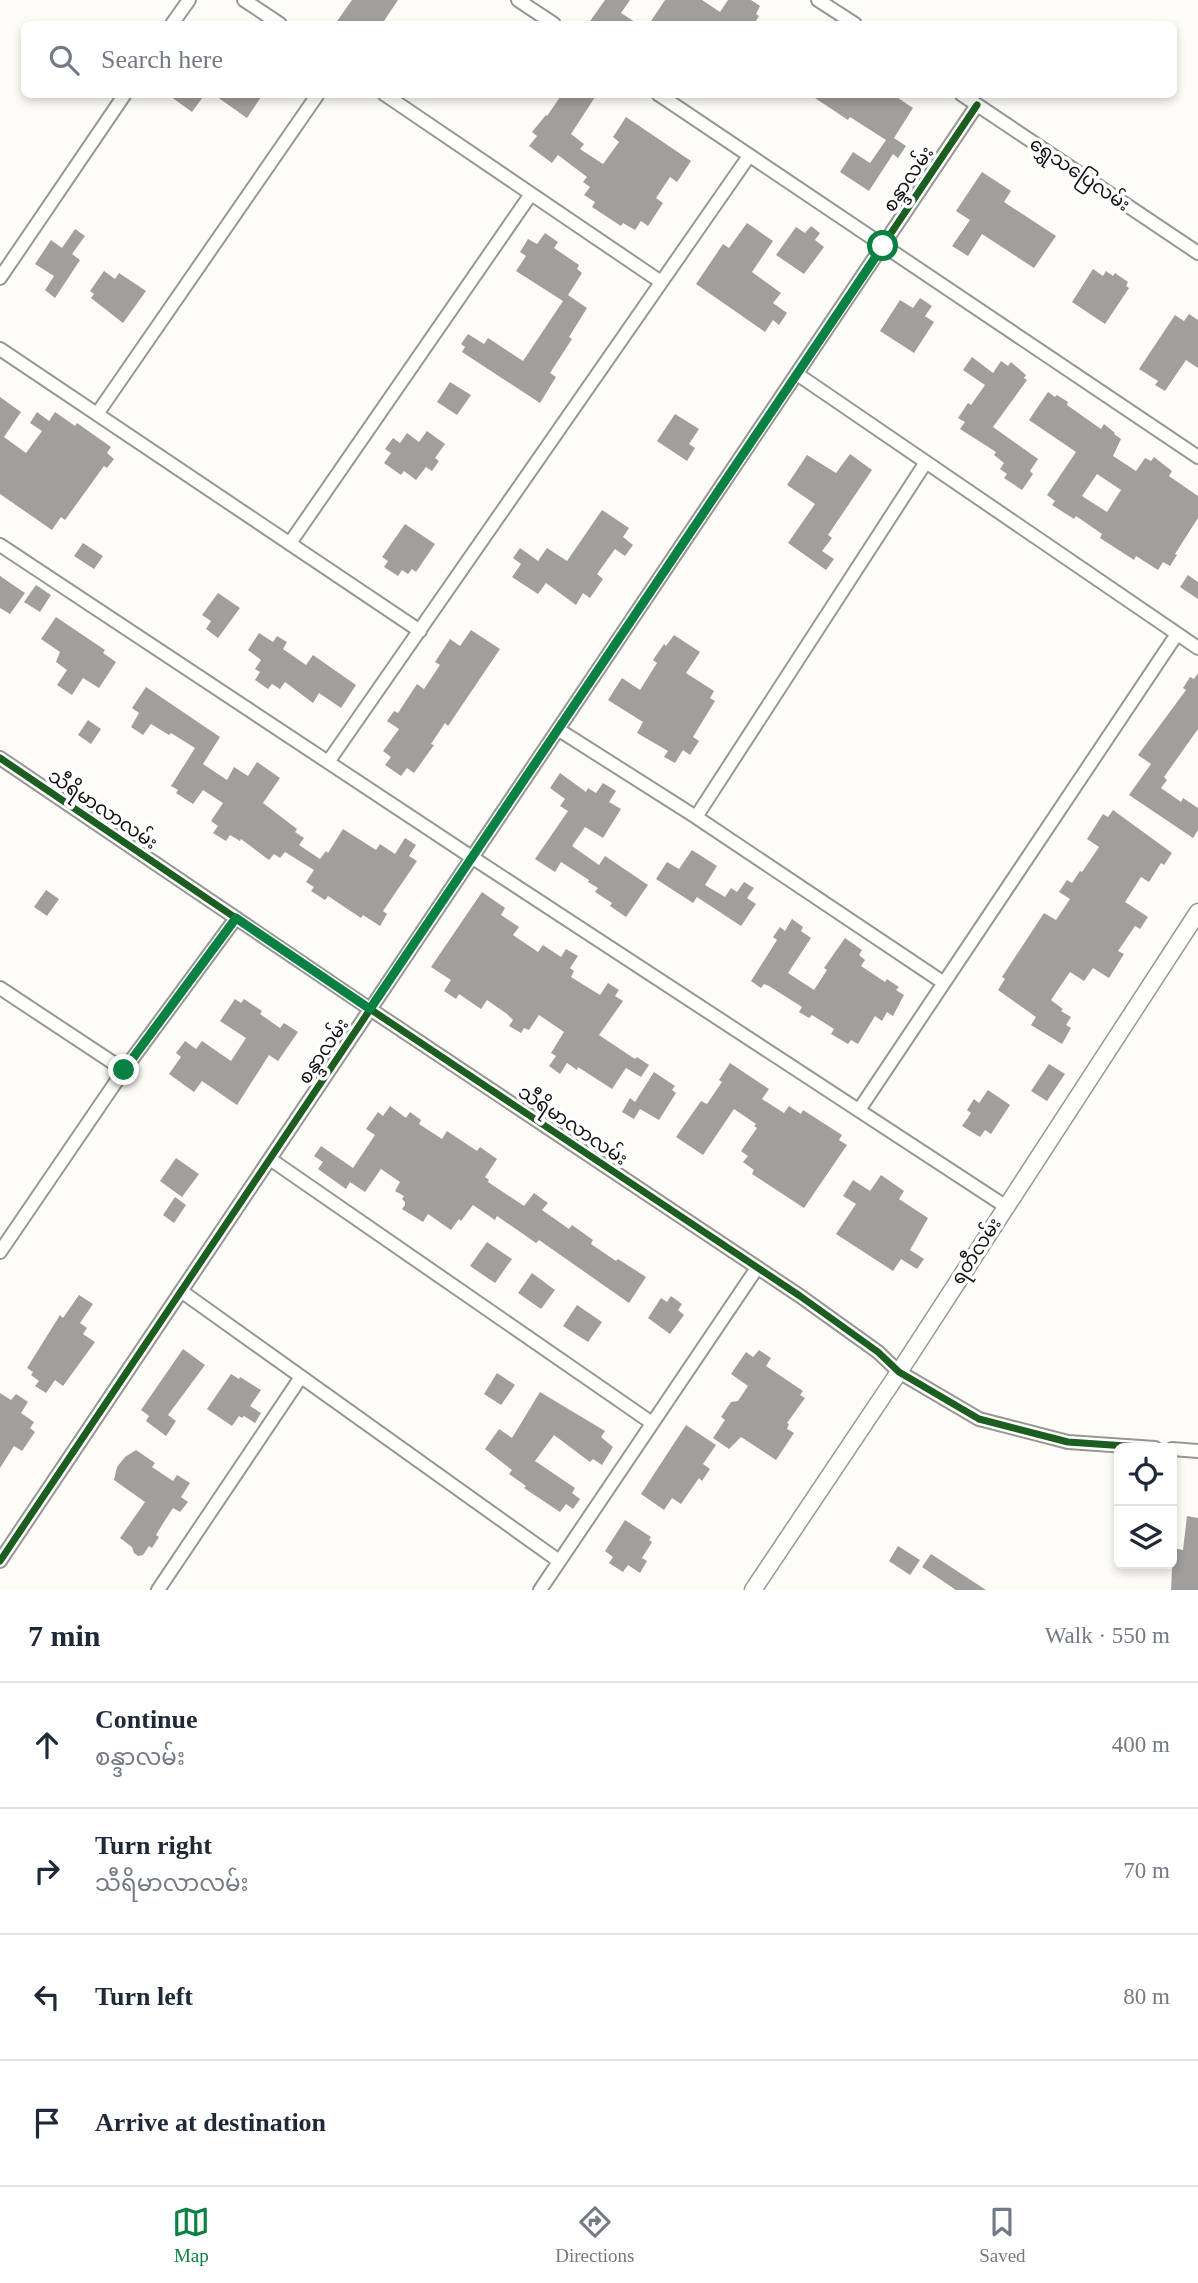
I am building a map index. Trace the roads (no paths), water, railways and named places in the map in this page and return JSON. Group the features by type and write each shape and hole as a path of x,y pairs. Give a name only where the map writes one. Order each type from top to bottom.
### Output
{"street":[{"path":"174,21 189,0"},
{"path":"244,0 276,21"},
{"path":"518,0 550,21"},
{"path":"818,0 850,21"},
{"path":"0,278 122,98"},
{"path":"97,414 315,98"},
{"path":"390,98 662,282"},
{"path":"664,98 1198,457"},
{"name":"ရွှေသပြေလမ်း","path":"967,98 1198,253"},
{"name":"စန္ဒာလမ်း","path":"0,1561 977,105"},
{"path":"328,762 749,156"},
{"path":"290,543 531,194"},
{"path":"0,349 420,631"},
{"path":"797,374 1198,648"},
{"path":"696,817 926,463"},
{"path":"0,545 1006,1206"},
{"path":"859,1110 1178,634"},
{"path":"559,730 696,817 944,983"},
{"name":"သီရိမာလာလမ်း","path":"0,758 757,1268 878,1352 899,1372 979,1419 1068,1442 1114,1445"},
{"name":"ရတီလမ်း","path":"753,1590 899,1372 1198,912"},
{"path":"0,1252 124,1070 236,918"},
{"path":"0,988 124,1070"},
{"path":"270,1159 652,1423"},
{"path":"540,1590 757,1268"},
{"path":"181,1291 559,1561"},
{"path":"158,1590 301,1377"},
{"path":"1177,1450 1198,1451"}]}
